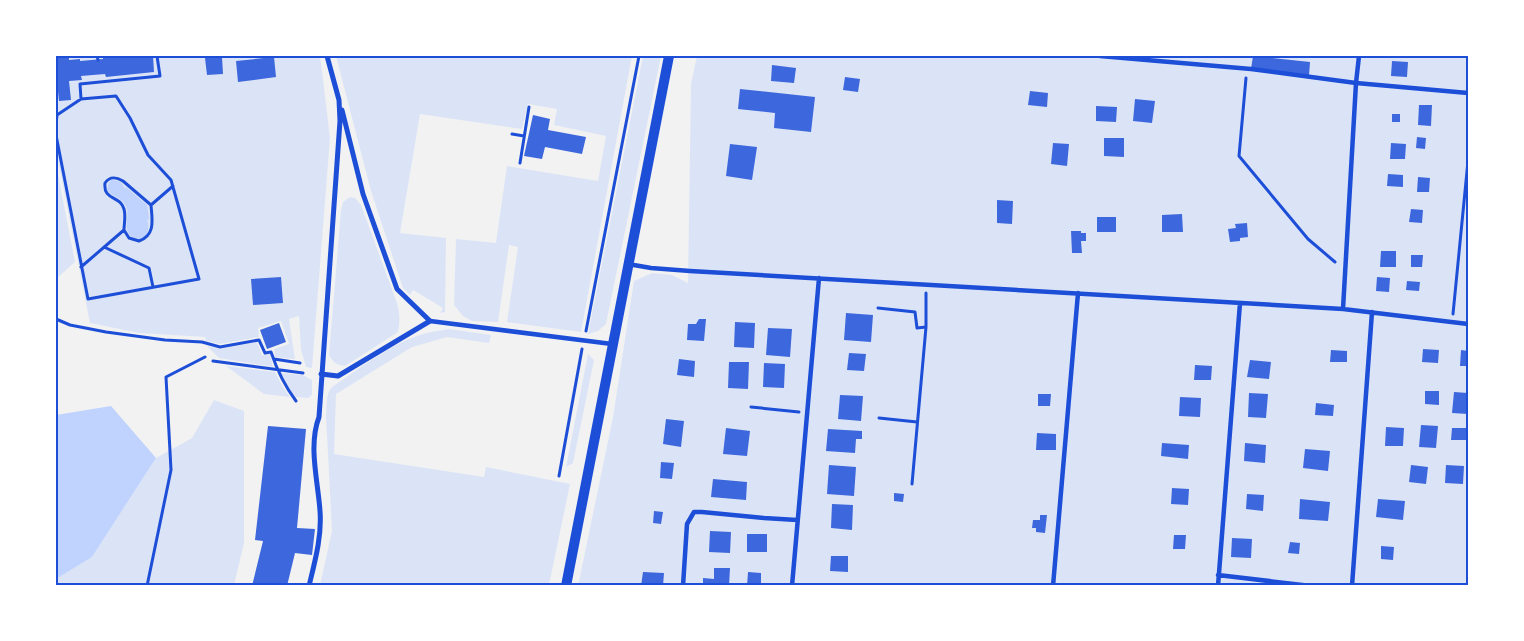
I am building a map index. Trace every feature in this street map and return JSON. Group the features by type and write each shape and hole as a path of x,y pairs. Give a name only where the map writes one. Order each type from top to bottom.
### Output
{"street":[{"path":"321,374 338,376 430,321 397,289 363,194 327,56"},
{"path":"566,585 669,56"},
{"path":"309,585 320,532 321,512 315,465 315,442 316,424 319,417 337,164 339,100"}],"lane":[{"path":"1100,56 1468,93"},
{"path":"1343,309 1359,56"},
{"path":"628,264 651,268 1343,309 1468,324"},
{"path":"792,585 819,278"},
{"path":"1053,585 1078,293"},
{"path":"1218,585 1240,303"},
{"path":"1352,585 1372,312"},
{"path":"430,321 612,344"},
{"path":"683,585 687,524 694,512 797,520"},
{"path":"1218,575 1311,585"}],"path":[{"path":"81,99 80,84 160,76 158,56"},
{"path":"559,476 639,56"},
{"path":"1247,69 1239,156 1308,239 1334,261 1347,264"},
{"path":"99,74 100,82"},
{"path":"56,124 57,115 81,99 116,96 130,118 148,155 171,180 199,279 88,299 56,135"},
{"path":"520,163 530,107"},
{"path":"512,134 524,136"},
{"path":"1452,322 1468,161"},
{"path":"111,178 118,178 151,205 152,225 144,240 134,241 124,230 123,206 106,194 104,186 111,178"},
{"path":"151,205 173,186"},
{"path":"81,267 124,230"},
{"path":"104,247 150,268 153,287"},
{"path":"912,484 926,327 926,285"},
{"path":"879,308 915,312 917,328 926,327"},
{"path":"56,319 70,325 106,332 165,340 202,342 220,347 259,340 265,353 271,351 286,388 296,400"},
{"path":"147,585 171,470 166,377 205,357"},
{"path":"273,359 300,363"},
{"path":"213,361 303,373"},
{"path":"751,407 807,413"},
{"path":"879,418 917,422"}],"shaded area":[{"path":"56,56 319,56 330,138 312,368 306,367 301,350 299,316 289,319 295,359 275,357 274,349 289,344 281,321 258,328 259,337 220,344 206,341 205,337 139,333 90,323 56,150"},
{"path":"336,56 632,56 581,332 507,322 518,247 509,245 498,322 472,321 463,316 454,305 456,239 496,243 507,166 598,181 606,136 554,125 557,109 528,104 522,129 420,114 400,233 446,238 445,312 440,313 443,308 413,290 410,295 403,288 371,191"},
{"path":"643,56 661,56 606,324 598,331 588,334"},
{"path":"697,56 1468,56 1468,585 578,586 613,417 634,281 652,273 672,275 688,283 691,84"},
{"path":"56,164 75,262 56,279"},
{"path":"350,197 355,198 361,205 397,303 399,321 398,332 345,366 335,363 329,355 341,210 343,202"},
{"path":"449,329 491,335 489,343 447,337 412,347 336,394 334,454 484,477 486,467 570,484 549,585 320,585 332,531 326,416 330,390 394,346 421,335"},
{"path":"257,342 262,355 270,354 273,367 219,358 207,346 220,349"},
{"path":"588,354 594,360 573,463 566,467"},
{"path":"226,366 275,372 290,397 264,394"},
{"path":"281,373 303,375 312,380 312,395 308,398 296,397"},
{"path":"214,400 244,411 244,543 234,585 56,586 56,579 92,557 156,458 192,438"}],"water":[{"path":"111,180 121,182 125,189 126,187 147,205 148,229 142,238 135,239 129,233 126,205 107,190"},
{"path":"111,406 156,458 92,557 56,579 56,415"}],"building":[{"path":"56,56 69,56 69,60 80,59 80,61 103,59 103,56 153,56 154,72 106,77 105,74 81,76 82,80 69,81 71,100 59,101"},
{"path":"1253,56 1310,62 1309,76 1251,69"},
{"path":"222,57 223,74 207,75 205,58"},
{"path":"274,57 276,77 238,82 236,61"},
{"path":"1392,61 1408,62 1407,77 1391,76"},
{"path":"772,65 796,68 794,83 771,81"},
{"path":"845,77 860,79 858,92 843,90"},
{"path":"740,89 815,97 811,132 774,128 775,113 738,109"},
{"path":"1030,91 1048,93 1047,107 1028,105"},
{"path":"1135,99 1155,101 1152,123 1133,121"},
{"path":"1419,105 1432,105 1431,126 1418,125"},
{"path":"1096,106 1117,107 1116,122 1096,121"},
{"path":"1392,114 1400,114 1400,122 1392,122"},
{"path":"533,115 550,119 548,130 586,137 582,154 545,147 542,159 524,156"},
{"path":"1417,137 1426,138 1425,149 1416,148"},
{"path":"1104,138 1124,138 1124,157 1104,156"},
{"path":"1053,143 1069,144 1067,166 1051,164"},
{"path":"1391,143 1406,144 1405,159 1390,159"},
{"path":"730,144 757,147 752,180 726,176"},
{"path":"1388,174 1403,175 1403,187 1387,186"},
{"path":"1418,177 1430,178 1429,192 1417,192"},
{"path":"997,200 1013,201 1012,224 997,223"},
{"path":"1411,209 1423,210 1422,223 1409,222"},
{"path":"1182,214 1183,232 1162,232 1162,215"},
{"path":"1097,217 1116,217 1116,232 1097,232"},
{"path":"1247,223 1248,237 1230,242 1228,229 1236,228 1235,224"},
{"path":"1071,231 1086,233 1086,241 1081,241 1082,253 1072,253"},
{"path":"1381,251 1396,251 1396,267 1380,267"},
{"path":"1411,255 1423,255 1422,267 1411,267"},
{"path":"281,277 283,303 253,305 251,279"},
{"path":"1377,277 1390,278 1389,292 1376,291"},
{"path":"1407,281 1420,282 1419,291 1406,290"},
{"path":"846,313 873,315 871,342 844,340"},
{"path":"699,319 706,319 704,341 687,340 688,324 696,324"},
{"path":"735,322 755,323 754,348 734,347"},
{"path":"279,323 286,342 267,349 260,330"},
{"path":"768,328 792,329 790,357 766,355"},
{"path":"1423,349 1439,350 1438,363 1422,362"},
{"path":"1331,350 1347,351 1347,362 1330,362"},
{"path":"1461,350 1468,351 1468,366 1460,366"},
{"path":"849,353 866,354 864,371 847,370"},
{"path":"679,359 695,361 694,377 677,375"},
{"path":"1250,360 1271,362 1269,379 1247,377"},
{"path":"729,362 749,362 748,389 728,388"},
{"path":"764,363 785,364 784,388 763,387"},
{"path":"1195,365 1212,366 1211,380 1194,380"},
{"path":"1425,391 1439,391 1439,405 1425,404"},
{"path":"1454,392 1468,393 1468,414 1452,413"},
{"path":"1249,393 1268,394 1266,418 1248,417"},
{"path":"1038,394 1051,394 1050,406 1038,406"},
{"path":"840,395 863,396 861,421 838,419"},
{"path":"1180,397 1201,398 1200,417 1179,416"},
{"path":"1316,403 1334,405 1333,416 1315,415"},
{"path":"666,419 684,421 681,447 663,444"},
{"path":"1421,425 1438,426 1436,448 1419,447"},
{"path":"268,426 306,429 297,528 315,529 312,555 295,553 287,586 252,586 263,541 255,540"},
{"path":"1386,427 1404,428 1403,446 1385,446"},
{"path":"726,428 750,431 747,456 723,454"},
{"path":"1452,428 1468,428 1467,440 1451,440"},
{"path":"828,429 862,431 862,439 856,439 855,453 826,451"},
{"path":"1037,433 1056,434 1056,450 1036,450"},
{"path":"1162,443 1189,445 1188,459 1161,456"},
{"path":"1245,443 1266,445 1265,463 1244,461"},
{"path":"1305,449 1330,451 1328,471 1303,468"},
{"path":"661,462 674,463 672,479 660,478"},
{"path":"829,465 856,467 854,496 827,494"},
{"path":"1411,465 1428,467 1426,484 1409,482"},
{"path":"1446,465 1464,466 1463,484 1445,483"},
{"path":"713,479 747,482 746,500 711,497"},
{"path":"1172,488 1189,489 1188,505 1171,504"},
{"path":"894,493 904,494 903,502 894,501"},
{"path":"1247,494 1264,495 1263,511 1246,509"},
{"path":"1300,499 1330,502 1328,521 1299,519"},
{"path":"1378,499 1405,501 1403,520 1376,517"},
{"path":"832,504 853,505 852,530 831,528"},
{"path":"654,511 663,512 661,524 653,523"},
{"path":"1040,515 1047,515 1045,533 1036,532 1036,528 1032,528 1033,520 1040,520"},
{"path":"710,531 731,532 730,553 709,552"},
{"path":"747,534 767,534 767,552 747,552"},
{"path":"1174,535 1186,535 1185,549 1173,549"},
{"path":"1232,538 1252,539 1251,558 1231,557"},
{"path":"1290,542 1300,543 1299,554 1288,553"},
{"path":"1381,546 1394,547 1393,560 1381,559"},
{"path":"831,556 848,556 848,572 830,571"},
{"path":"714,568 730,568 729,586 703,586 703,578 714,579"},
{"path":"643,572 664,573 663,586 641,586"},
{"path":"748,572 761,573 761,586 747,586"}]}
